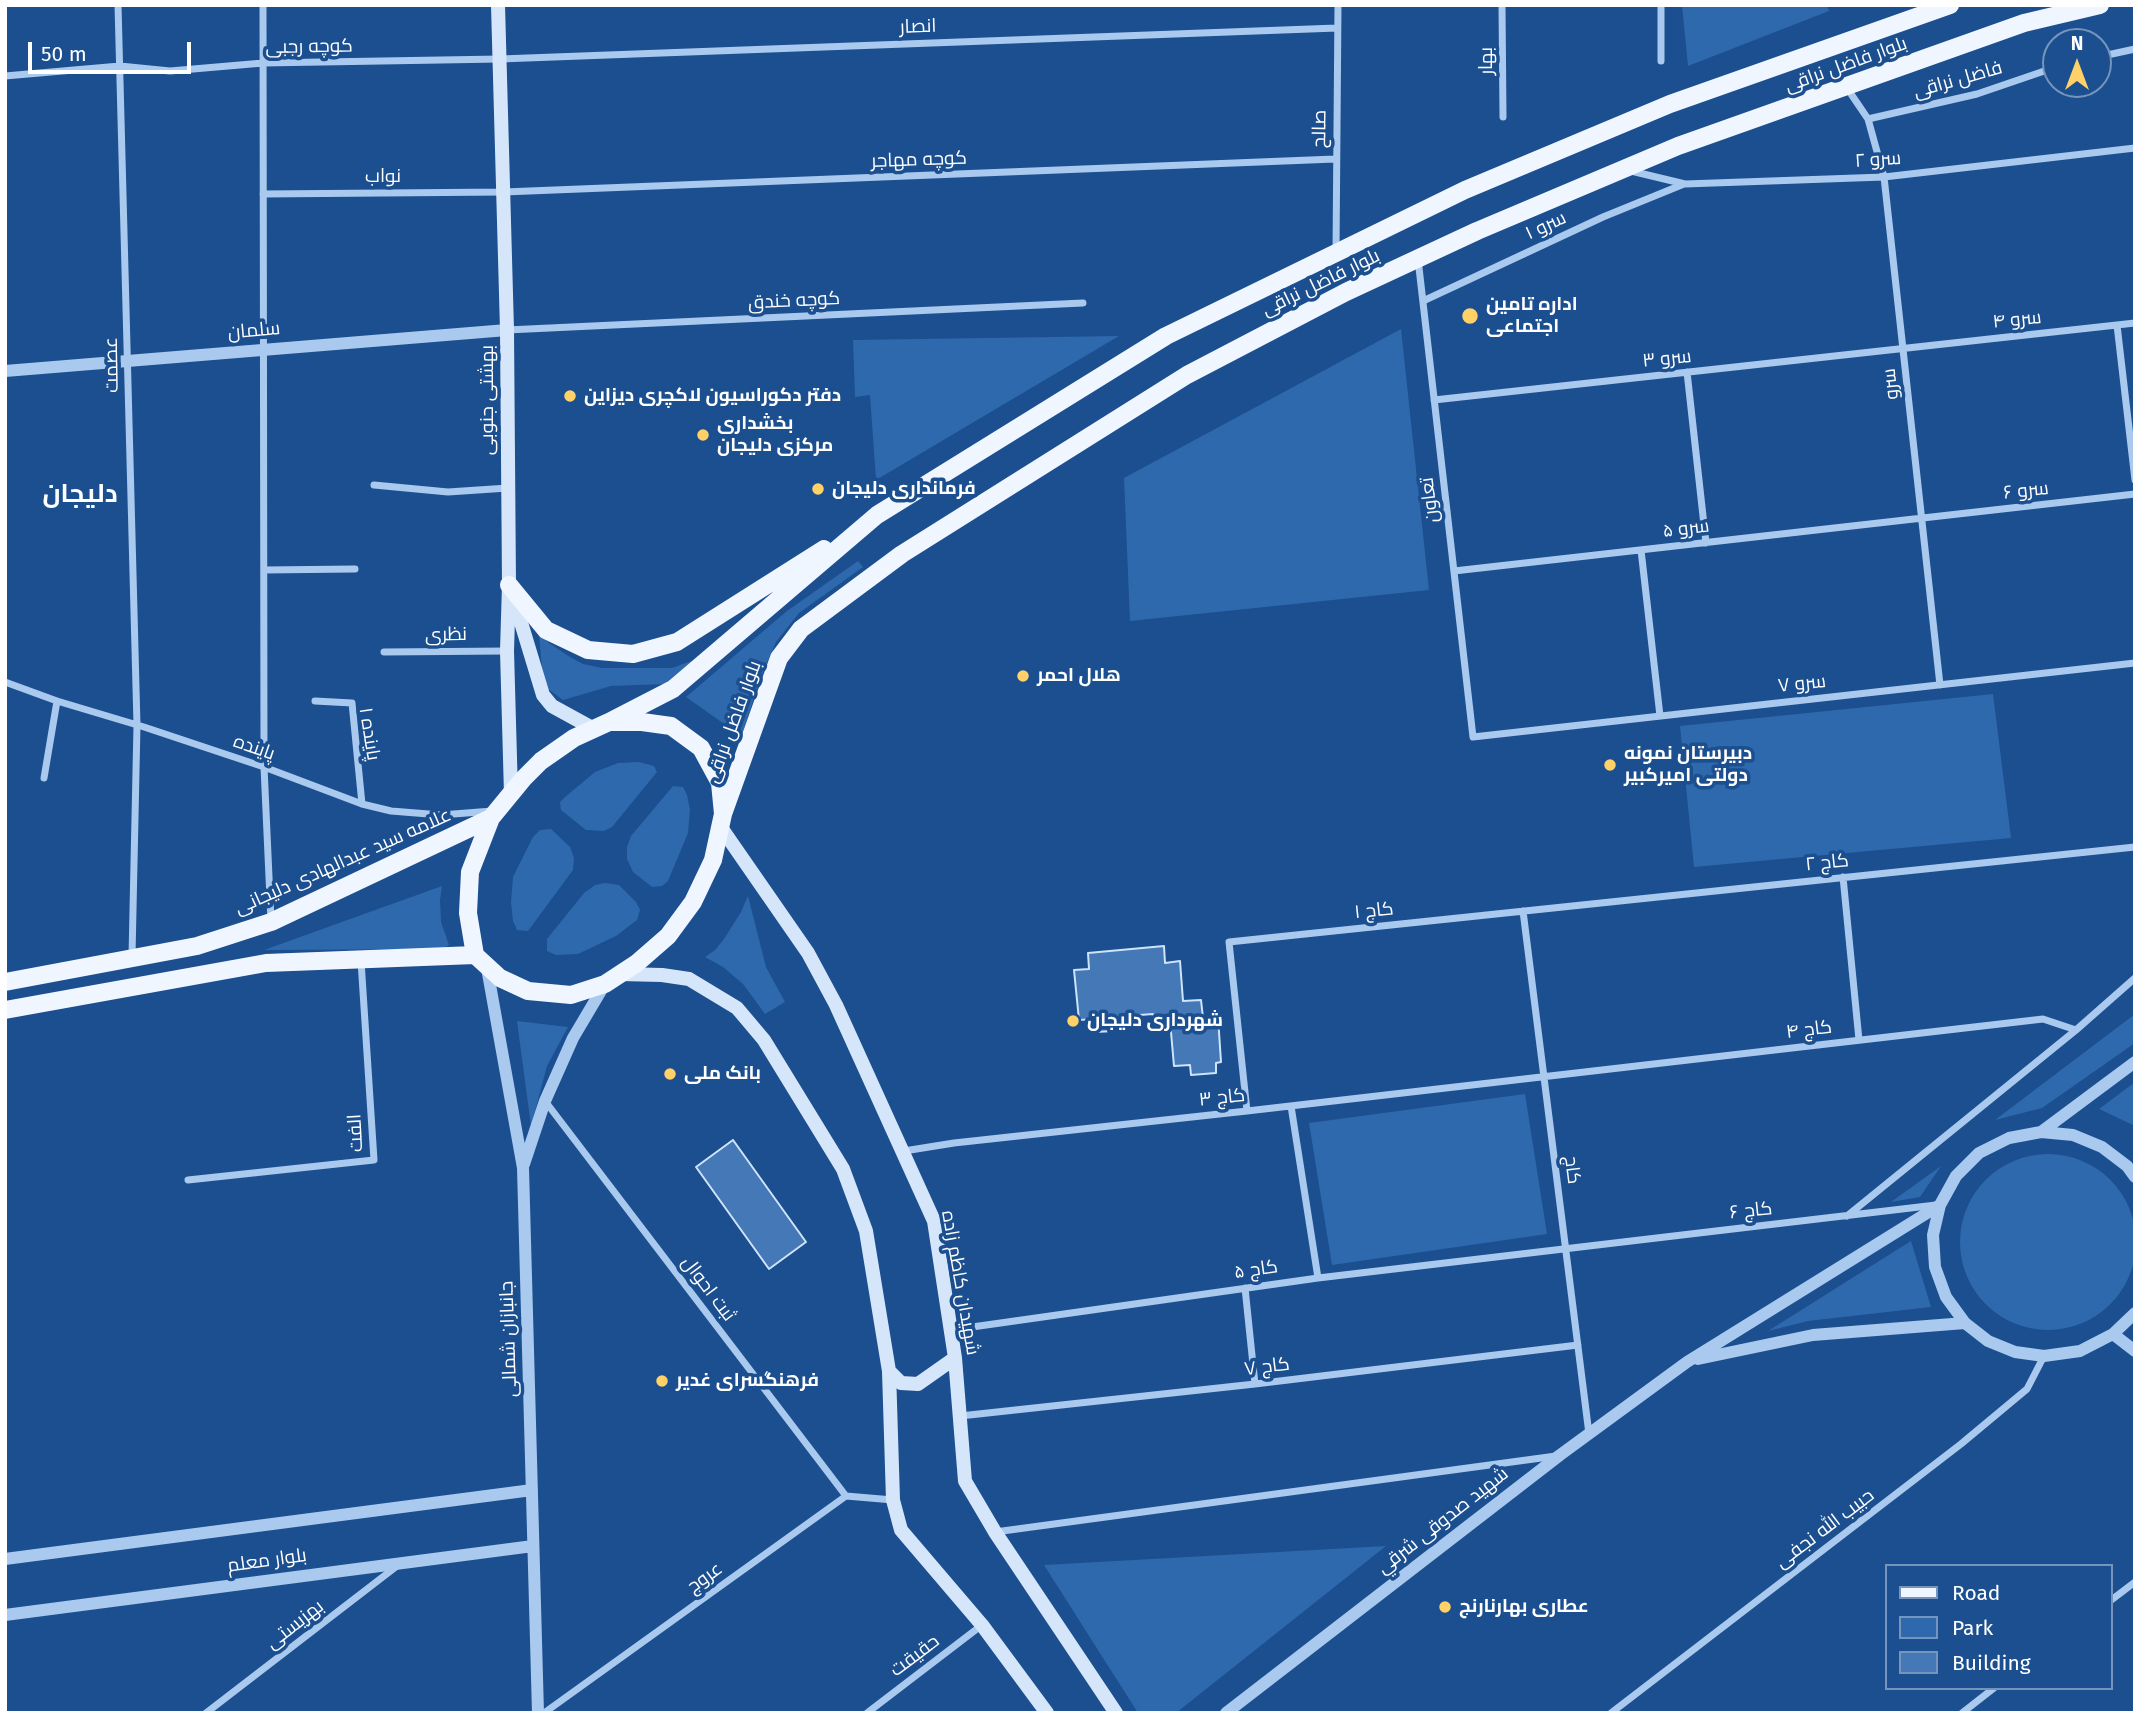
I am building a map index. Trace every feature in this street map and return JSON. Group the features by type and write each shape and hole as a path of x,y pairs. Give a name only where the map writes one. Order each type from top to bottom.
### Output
{"main road":[{"name":"بهشتی جنوبی","path":"498,5 507,330 511,794"},
{"name":"بلوار فاضل نراقی","path":"494,814 541,761 574,738 673,689 877,515 1166,337 1465,190 1670,104 1950,5"},
{"name":"بلوار فاضل نراقی","path":"722,820 779,658 801,629 902,554 1187,374 1418,258 1678,146 2024,23 2100,5"},
{"path":"509,585 546,630 587,650 633,654 677,642 877,515"},
{"path":"494,814 470,872 468,913 481,961 500,978 528,991 571,995 612,979 637,963 668,936 693,902 713,860 722,820 720,783 701,748 686,736 671,726 642,722 602,726 552,706 543,695 509,585"},
{"name":"علامه سید عبدالهادی دلیجانی","path":"5,982 197,946 271,922 494,814"},
{"name":"شهیدان کاظم زاده","path":"722,820 808,953 904,1151 934,1221 955,1359 965,1481 995,1532 1116,1713"},
{"path":"5,1010 266,963 361,960 481,961"},
{"path":"612,979 662,975 689,979 737,1008 764,1040 843,1169 866,1231 889,1371 893,1500 901,1530 982,1625 1047,1713"},
{"path":"889,1371 901,1383 918,1384 955,1359"}],"street":[{"name":"عصمت","path":"118,5 137,725 132,959"},
{"path":"263,5 264,768 271,922"},
{"name":"صالح","path":"1336,252 1338,5"},
{"name":"بهار","path":"1502,5 1503,117"},
{"path":"1661,5 1661,61"},
{"name":"انصار","path":"500,59 1337,28"},
{"path":"2112,54 2135,49"},
{"name":"کوچه رجبی","path":"5,76 120,66 170,71 263,63 500,59"},
{"name":"فاضل نراقی","path":"1868,119 1977,94 2042,72"},
{"name":"سرو","path":"1846,87 1868,119 1884,177 1940,685"},
{"name":"سرو ۲","path":"1624,169 1685,184 1884,177 2135,148"},
{"name":"کوچه مهاجر","path":"503,192 1335,159"},
{"name":"سرو ۱","path":"1423,301 1603,218 1685,184"},
{"name":"نواب","path":"263,194 503,192"},
{"name":"تعاون","path":"1418,258 1473,737"},
{"name":"کوچه خندق","path":"507,330 1083,303"},
{"name":"سرو ۴","path":"1903,348 2135,323"},
{"path":"2117,325 2135,480"},
{"name":"سلمان","path":"5,370 507,330"},
{"name":"سرو ۳","path":"1434,400 1903,348"},
{"path":"1687,372 1706,542"},
{"path":"374,485 448,492 508,488"},
{"name":"سرو ۶","path":"1922,518 2135,494"},
{"name":"سرو ۵","path":"1454,571 1922,518"},
{"path":"1641,550 1660,716"},
{"path":"264,570 355,569"},
{"name":"نظری","path":"384,652 508,651"},
{"name":"سرو ۷","path":"1473,737 2135,663"},
{"name":"پاینده","path":"5,682 264,768 362,804 391,811 441,815 494,814"},
{"path":"44,778 57,701"},
{"name":"پاینده ۱","path":"315,701 352,703 362,804"},
{"name":"کاج ۲","path":"1523,911 2135,846"},
{"path":"1843,877 1859,1040"},
{"name":"کاج ۱","path":"1247,1111 1229,942 1523,911"},
{"name":"کاج","path":"1523,911 1589,1434"},
{"name":"الفت","path":"188,1180 374,1160 361,960"},
{"name":"جانبازان شمالی","path":"481,961 523,1168 538,1713"},
{"path":"1846,1216 2076,1030 2135,978"},
{"path":"523,1168 545,1101 573,1038 612,979"},
{"name":"کاج ۴","path":"1544,1076 2043,1019 2076,1030"},
{"path":"2041,1132 2135,1062"},
{"name":"کاج ۳","path":"904,1151 954,1143 1544,1076"},
{"name":"ثبت احوال","path":"545,1101 846,1496"},
{"path":"1291,1106 1318,1278"},
{"path":"2135,1177 2127,1166 2102,1147 2073,1135 2041,1132 2009,1138 1979,1153 1956,1176 1940,1205 1933,1236 1935,1267 1946,1297 1965,1322 1988,1341 2015,1352 2044,1356 2080,1351 2113,1334 2135,1312"},
{"name":"کاج ۶","path":"1566,1248 1940,1205"},
{"name":"شهید صدوقی شرقي","path":"1226,1713 1560,1455 1687,1362 1940,1205"},
{"name":"کاج ۵","path":"951,1330 1318,1278 1566,1248"},
{"path":"1245,1288 1255,1384"},
{"name":"شهید صدوقی شرقي","path":"1687,1362 1813,1335 1965,1322"},
{"path":"2113,1334 2135,1351"},
{"name":"کاج ۷","path":"959,1416 1578,1345"},
{"name":"حبیب الله نجفی","path":"1611,1713 1961,1444 2027,1389 2044,1356"},
{"path":"995,1532 1560,1455"},
{"name":"بلوار معلم","path":"5,1559 532,1490"},
{"path":"846,1496 893,1500"},
{"name":"عروج","path":"544,1713 846,1496"},
{"name":"بلوار معلم","path":"5,1615 533,1546"},
{"name":"بهزیستی","path":"206,1713 402,1562"},
{"path":"2112,1599 2135,1582"},
{"name":"حقیقت","path":"867,1713 982,1625"},
{"path":"1962,1713 1991,1690"}],"green space":[{"path":"1682,5 1827,5 1829,11 1688,66"},
{"path":"1401,329 1429,590 1130,621 1124,478"},
{"path":"1119,336 876,480 870,395 855,397 853,340"},
{"path":"858,561 863,567 799,613 776,642 762,674 740,740 727,726 686,697 787,611"},
{"path":"539,634 570,657 583,664 602,668 672,668 694,660 665,684 611,686 563,700 548,689 542,669"},
{"path":"1993,694 2011,838 1694,867 1680,726"},
{"path":"639,762 654,766 657,772 612,827 604,831 586,830 561,810 560,802 595,772 618,763"},
{"path":"673,786 683,787 687,795 690,810 688,833 668,881 662,886 652,887 633,872 627,859 627,847 631,836"},
{"path":"551,829 570,847 574,858 573,870 528,931 517,930 511,902 513,877 533,837 540,830"},
{"path":"595,885 619,885 636,902 640,910 637,920 616,936 578,954 556,955 547,951 547,939 584,893"},
{"path":"442,886 441,922 449,945 443,949 264,950"},
{"path":"748,896 766,967 785,1002 765,1014 743,984 723,967 705,957 724,939"},
{"path":"2135,1014 2135,1043 2042,1108 1995,1120"},
{"path":"517,1021 568,1027 547,1066 531,1126"},
{"path":"2135,1082 2135,1126 2099,1109"},
{"path":"1525,1094 1547,1234 1332,1265 1309,1123"},
{"path":"2048,1154 2082,1161 2110,1180 2129,1208 2136,1242 2129,1276 2110,1304 2082,1323 2048,1330 2014,1323 1986,1304 1967,1276 1960,1242 1967,1208 1986,1180 2014,1161"},
{"path":"1941,1166 1920,1197 1891,1202"},
{"path":"1911,1241 1931,1307 1808,1321 1768,1331"},
{"path":"1386,1546 1176,1713 1138,1713 1044,1565"}],"building":[{"path":"1164,946 1165,963 1180,961 1183,1001 1201,1000 1203,1018 1218,1017 1221,1062 1216,1063 1216,1073 1191,1075 1190,1065 1174,1066 1170,1021 1154,1022 1153,1014 1113,1017 1114,1031 1095,1032 1094,1019 1079,1020 1074,970 1089,969 1088,953"},
{"path":"733,1140 806,1242 769,1269 696,1167"}],"place":[{"name":"اداره تامین اجتماعی","path":"1470,316"},
{"name":"دفتر دکوراسیون لاکچری دیزاین","path":"570,396"},
{"name":"بخشداری مرکزی دلیجان","path":"703,435"},
{"name":"فرمانداری دلیجان","path":"818,489"},
{"name":"هلال احمر","path":"1023,676"},
{"name":"دبیرستان نمونه دولتی امیرکبیر","path":"1610,765"},
{"name":"شهرداری دلیجان","path":"1073,1021"},
{"name":"بانک ملی","path":"670,1074"},
{"name":"فرهنگسرای غدیر","path":"662,1381"},
{"name":"عطاری بهارنارنج","path":"1445,1607"}],"district":[{"name":"دلیجان","path":"80,495"}]}
